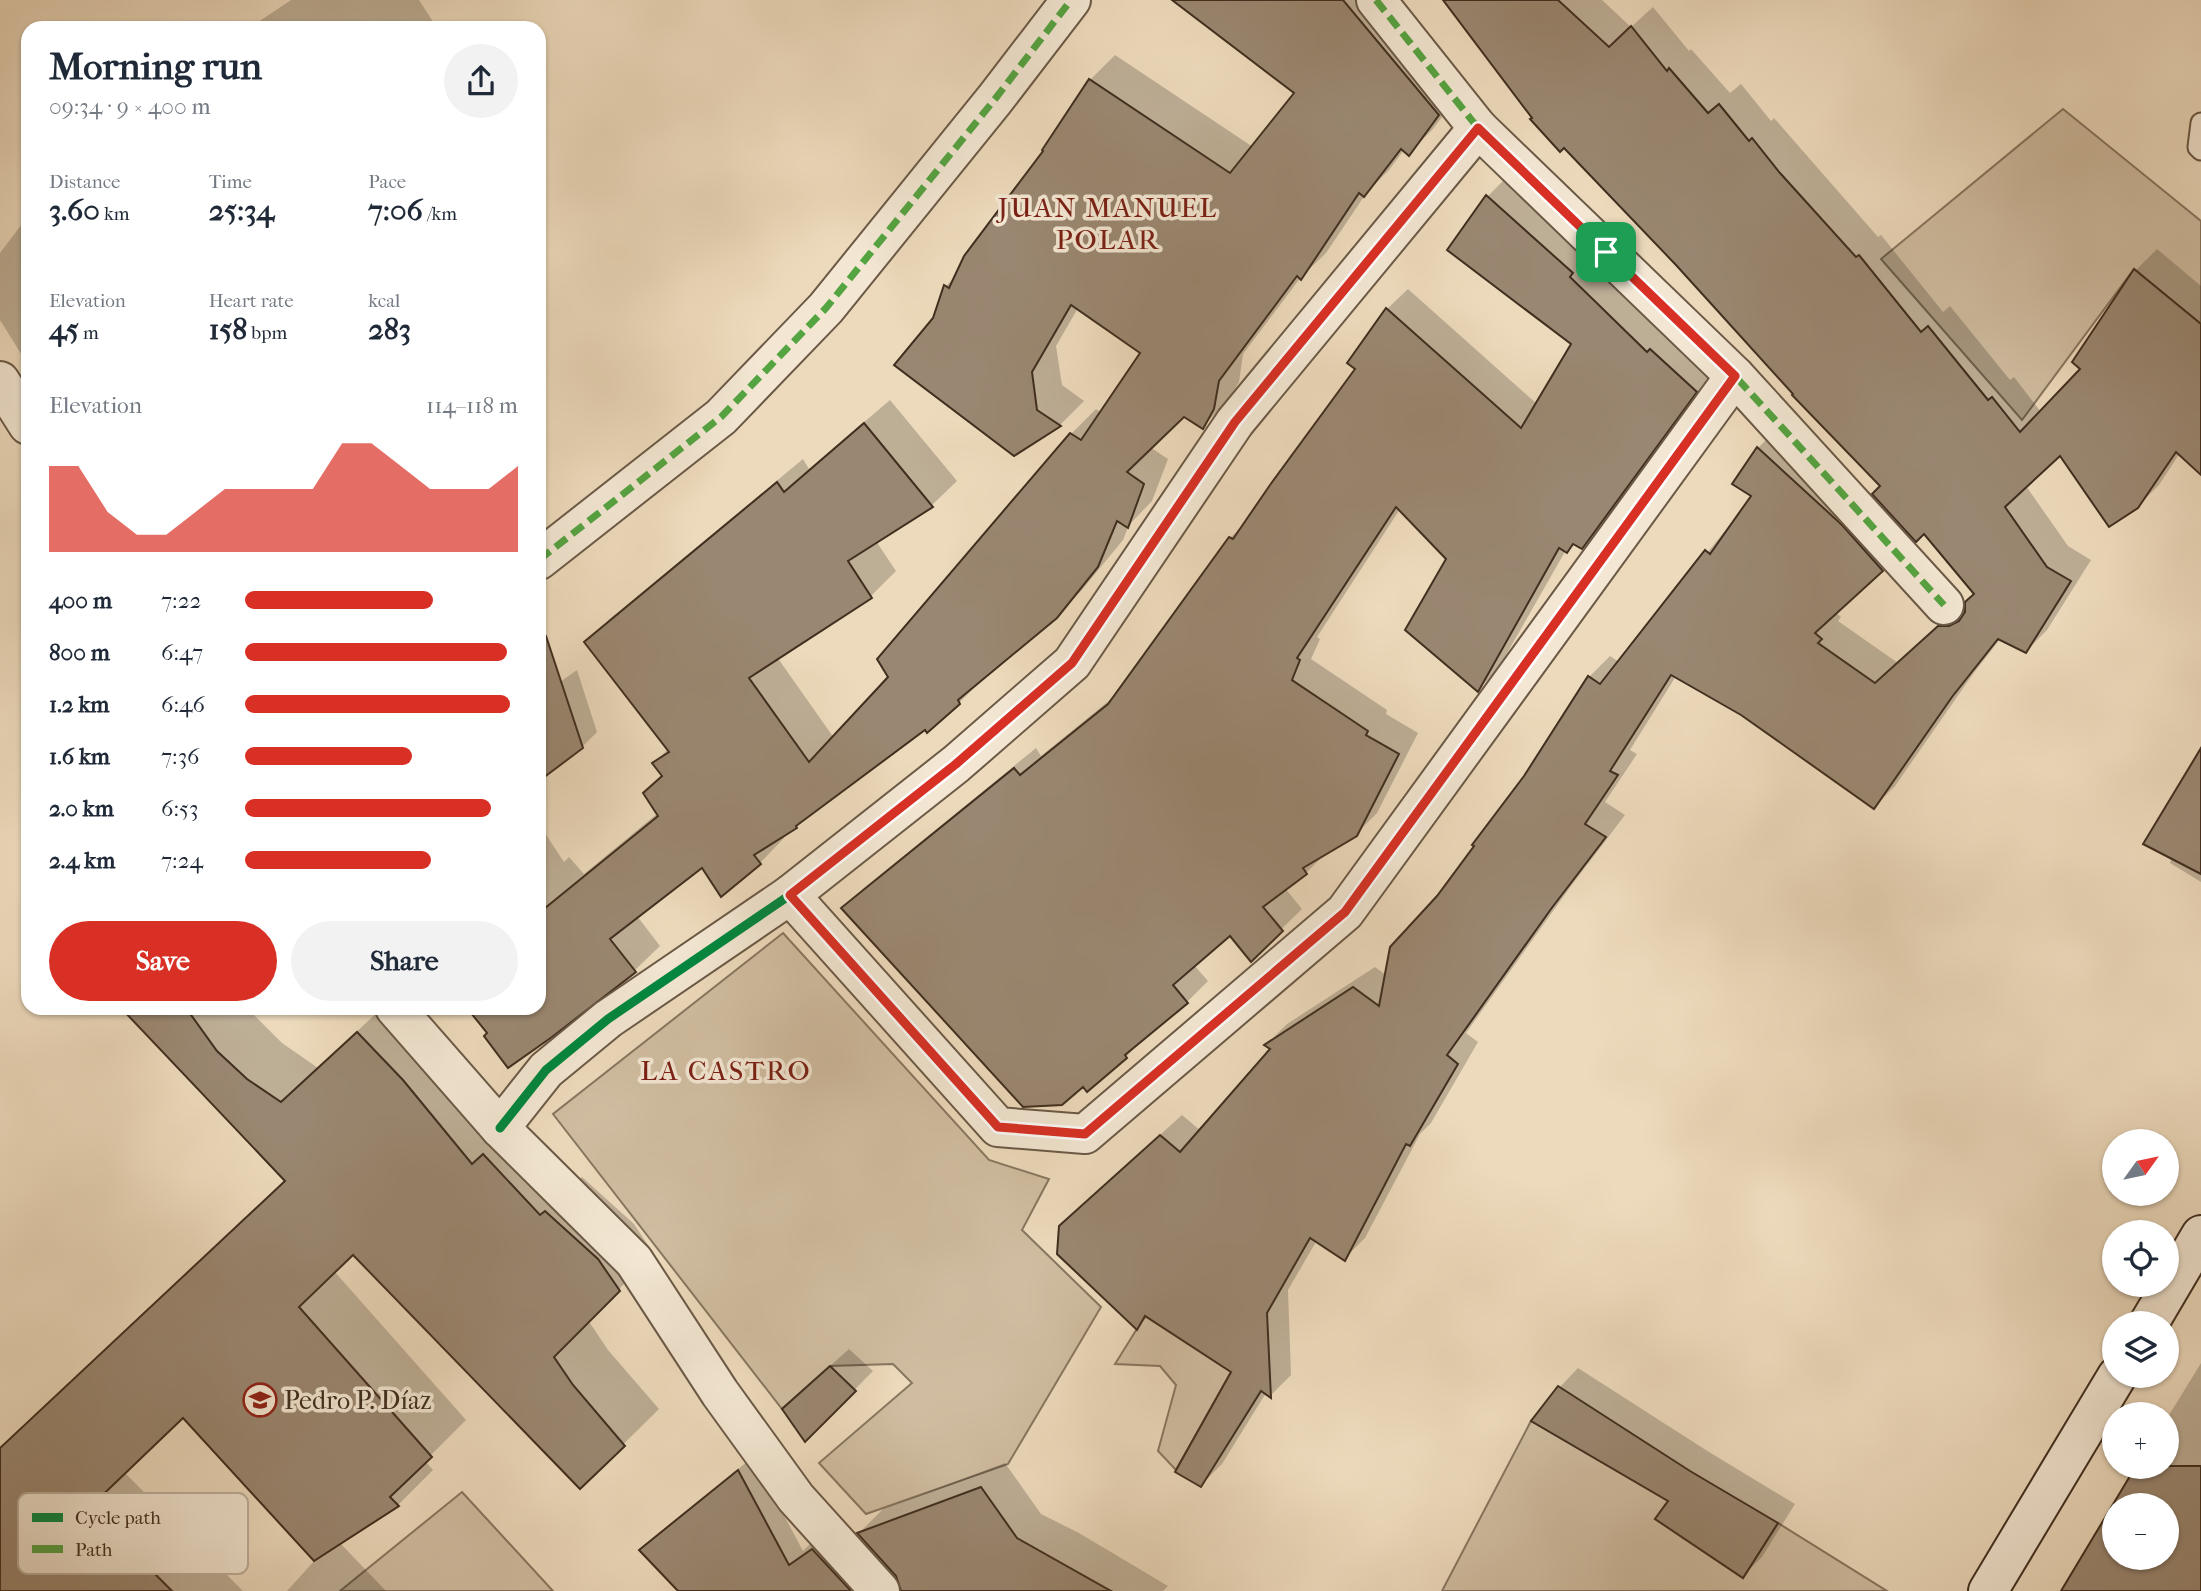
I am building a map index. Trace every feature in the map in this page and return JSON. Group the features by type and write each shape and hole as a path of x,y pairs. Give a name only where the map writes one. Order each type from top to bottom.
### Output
{"street":[{"path":"546,554 721,417 816,318 995,99 1071,0"},
{"path":"1376,0 1478,128 1735,376 1944,605"},
{"path":"500,1128 546,1070 608,1019 790,895 956,764 1072,663 1235,422 1478,128"},
{"path":"790,895 998,1127 1085,1134 1345,912 1735,376"},
{"path":"0,381 21,414"},
{"path":"401,1015 500,1128 634,1261 720,1393 796,1498 880,1591"},
{"path":"2155,1311 2201,1235"},
{"path":"1989,1591 2110,1388"}],"lane":[{"path":"2201,123 2198,147 2201,150"}],"shaded area":[{"path":"2063,109 2201,221 2201,324 2134,269 2022,420 1881,259"},
{"path":"783,933 989,1160 1049,1179 1022,1230 1101,1307 1008,1464 866,1514 819,1463 912,1383 893,1364 830,1366 782,1409 553,1114"},
{"path":"1145,1316 1231,1372 1176,1470 1158,1451 1176,1385 1160,1366 1115,1364"},
{"path":"1531,1421 1668,1501 1655,1519 1743,1578 1778,1523 1887,1591 1442,1591"},
{"path":"462,1492 553,1591 340,1591"}],"building":[{"path":"1172,0 1343,0 1439,115 1409,156 1401,149 1364,197 1359,193 1301,280 1297,276 1219,381 1214,409 1203,429 1184,417 1127,472 1144,484 1128,528 1117,521 1098,567 1057,618 958,700 960,704 927,733 925,730 796,826 797,828 754,855 761,864 721,897 702,868 610,939 636,972 508,1068 484,1036 487,1033 473,1015 546,1015 546,907 658,816 643,793 662,776 652,763 669,752 584,642 777,482 784,492 864,423 933,507 848,561 872,598 749,678 809,762 888,677 877,659 1070,433 1081,440 1140,353 1071,305 1032,372 1037,410 1061,426 1014,456 894,365 933,318 944,285 949,288 964,256 1043,151 1089,79 1230,173 1294,93"},
{"path":"1443,0 1558,0 1609,47 1631,26 1667,71 1669,68 1708,113 1719,104 1749,141 1752,138 1856,257 1859,255 1921,332 1928,326 1988,400 1992,397 2020,432 2080,369 2072,362 2134,269 2201,324 2201,475 2176,452 2138,508 2109,527 2060,456 2005,507 2047,567 2071,581 2026,653 1998,639 1952,697 1874,809 1741,715 1671,675 1610,771 1618,775 1585,824 1606,837 1447,1055 1458,1064 1410,1146 1406,1144 1345,1261 1310,1238 1267,1313 1271,1398 1261,1391 1201,1487 1175,1472 1231,1372 1145,1316 1137,1330 1057,1254 1059,1226 1160,1135 1180,1152 1270,1049 1264,1045 1353,987 1379,1006 1390,947 1437,896 1474,846 1472,845 1524,776 1588,676 1600,684 1705,550 1710,554 1751,496 1732,484 1757,447 1842,525 1883,571 1815,633 1822,639 1818,643 1875,683 1938,626 1949,626 1959,621 1965,612 1965,602 1974,594 1924,534 1916,542 1872,494 1880,486 1792,395 1676,265 1564,148 1560,152 1530,119 1532,118"},
{"path":"1486,195 1573,273 1570,277 1647,352 1650,349 1697,392 1582,549 1573,544 1567,553 1559,548 1478,692 1405,630 1446,559 1396,507 1297,658 1300,660 1292,680 1368,731 1366,735 1399,754 1357,836 1303,868 1307,874 1263,907 1283,931 1251,962 1230,936 1173,985 1188,1003 1125,1055 1127,1058 1087,1092 1083,1087 1062,1105 1023,1107 841,908 1014,768 1020,775 1108,704 1229,537 1233,539 1355,369 1347,363 1386,308 1521,428 1571,344 1447,250"},
{"path":"546,636 583,748 546,776"},
{"path":"2201,748 2201,874 2143,844"},
{"path":"128,1015 191,1015 217,1051 247,1079 281,1102 357,1032 403,1080 472,1164 483,1154 540,1215 545,1211 598,1259 620,1291 554,1357 573,1385 625,1446 580,1489 353,1255 299,1307 432,1457 390,1497 399,1506 314,1561 183,1418 105,1493 18,1493 18,1574 155,1574 172,1591 0,1591 0,1448 285,1181"},
{"path":"830,1366 856,1391 805,1442 782,1409"},
{"path":"1558,1386 1690,1471 1778,1523 1743,1578 1655,1519 1668,1501 1531,1421"},
{"path":"2179,1466 2201,1466 2201,1591 2061,1591 2102,1523 2102,1570 2179,1570 2179,1493 2120,1493 2128,1479 2179,1479"},
{"path":"738,1470 789,1565 812,1549 851,1591 678,1591 639,1550"},
{"path":"981,1487 1017,1538 1111,1591 901,1591 896,1576 857,1533"}],"marked path":[{"path":"546,554 721,417 826,308 995,99 1071,0"},
{"path":"1376,0 1478,128 1735,376 1944,605"}],"cycle path":[{"path":"500,1128 546,1070 608,1019 790,895 956,764 1072,663 1235,422 1478,128"},
{"path":"790,895 998,1127 1085,1134 1345,912 1735,376"}],"place":[{"name":"Pedro P. Díaz","path":"260,1400"}],"district":[{"name":"JUAN MANUEL POLAR","path":"1108,223"},
{"name":"LA CASTRO","path":"726,1070"}],"route":[{"path":"1478,128 1606,252 1735,376 1345,912 1085,1134 998,1127 790,895 956,764 1072,663 1235,422 1478,128"}]}
